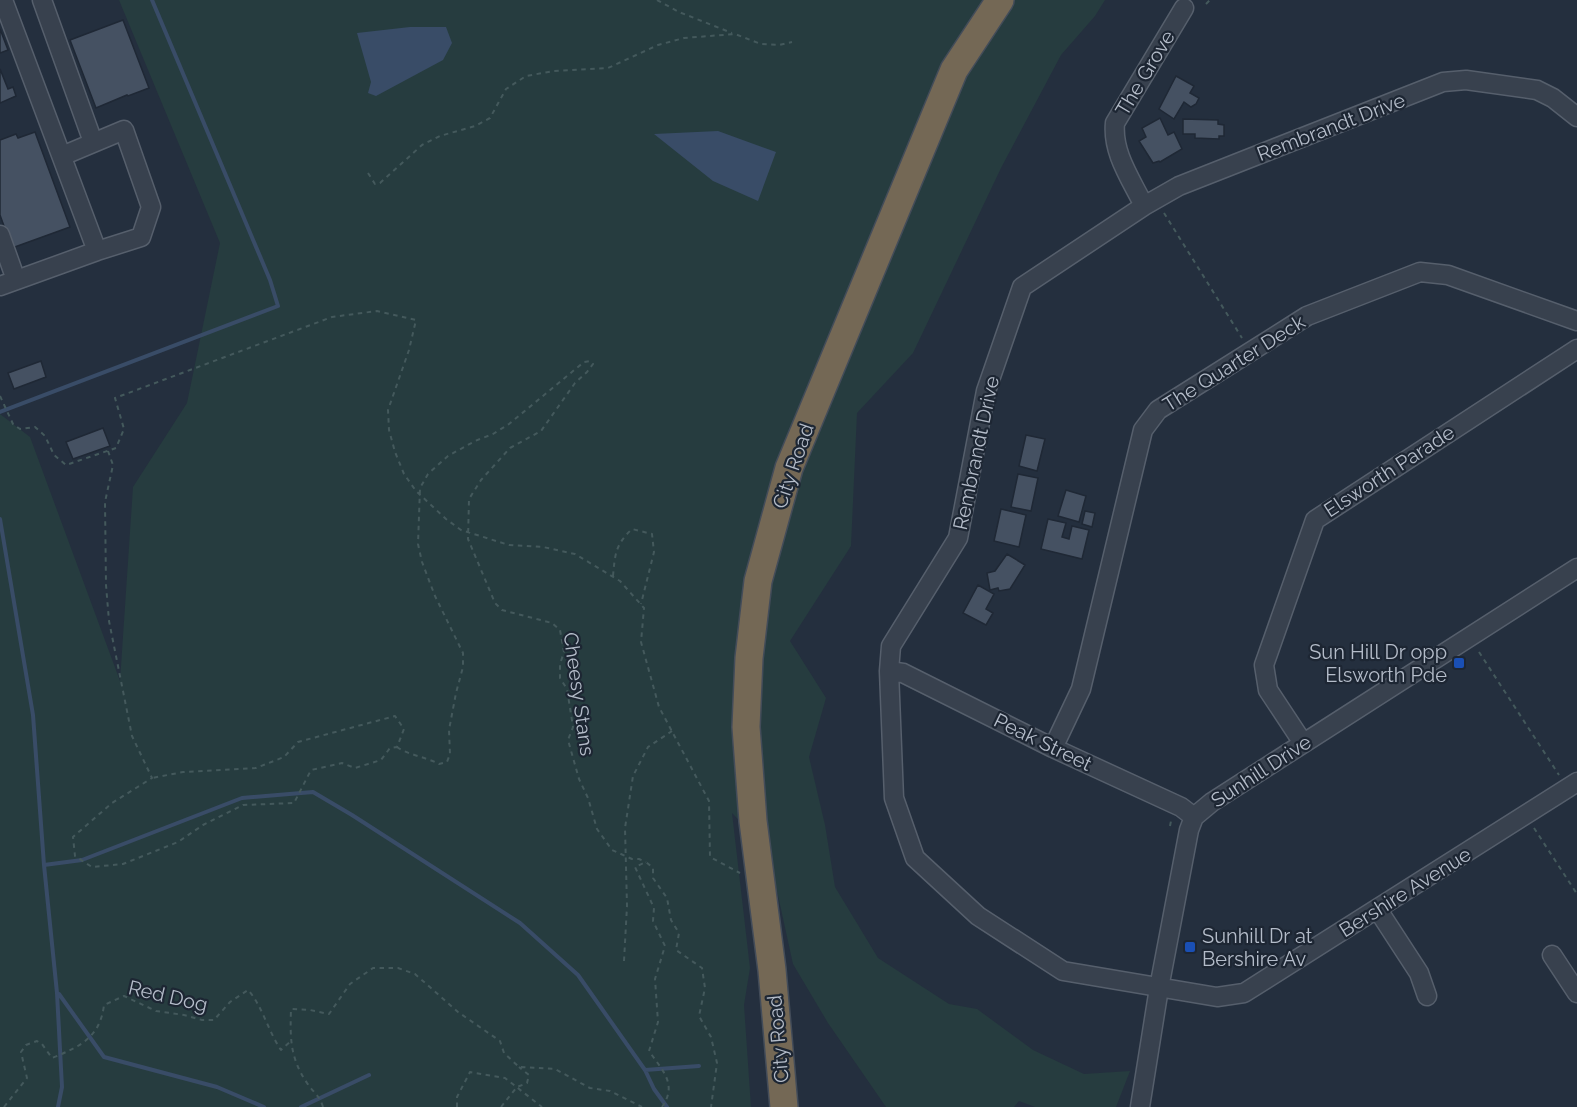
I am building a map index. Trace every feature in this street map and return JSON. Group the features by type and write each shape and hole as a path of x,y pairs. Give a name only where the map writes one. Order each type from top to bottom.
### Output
{"highway":[{"name":"City Road","path":"784,1107 772,970 753,821 746,727 749,658 758,581 789,468 931,125 954,70 1000,0"},
{"name":"City Road","path":"766,1107 772,970"}],"street":[{"path":"3,0 97,251"},
{"path":"42,0 93,142"},
{"name":"The Grove","path":"1144,206 1113,139 1115,123 1184,8"},
{"name":"Rembrandt Drive","path":"1159,988 1063,971 978,916 915,858 894,798 891,646 958,538 986,391 1022,287 1144,206 1179,186 1443,82 1466,80 1537,90 1577,117"},
{"path":"0,235 8,283 141,237 152,207 124,130 62,156"},
{"name":"The Quarter Deck","path":"1053,748 1081,689 1143,430 1158,410 1306,316 1419,272 1448,275 1577,321"},
{"name":"Elsworth Parade","path":"1303,743 1268,690 1264,665 1315,520 1577,350"},
{"name":"Sunhill Drive","path":"1140,1107 1159,988 1189,830 1194,818 1212,802 1577,568"},
{"name":"Peak Street","path":"890,671 903,673 1053,748 1181,807 1194,818"},
{"name":"Bershire Avenue","path":"1159,988 1216,997 1244,993 1378,910 1568,780"},
{"path":"1378,910 1419,973 1427,996"},
{"path":"1552,955 1577,993"}],"path":[{"path":"657,0 680,12 761,44 779,45 792,42"},
{"path":"1206,4 1210,0"},
{"path":"368,173 375,184 380,183 422,145 490,118 506,89 526,76 554,71 608,68 668,41 735,34"},
{"path":"1163,211 1244,340"},
{"path":"0,396 13,424 20,429 35,427 45,436 54,455 66,465 116,448 124,429 115,398 332,317 377,311 416,320 409,350 388,410 389,430 404,474 420,495 446,519 468,533 509,545 543,547 575,554 620,581 641,604 644,608 641,642 659,707 709,801 710,857 761,885"},
{"name":"Cheesy Stans","path":"397,747 403,752 439,764 447,762 450,754 451,724 463,667 463,653 435,596 422,562 418,544 420,488 428,474 448,456 501,429 535,404 544,393 584,362 590,361 593,364 575,383 541,431 510,448 481,480 469,500 468,539 495,603 502,610 552,623 560,630 564,652 560,664 560,678 567,689 573,727 568,740 597,829 612,850 646,862"},
{"path":"108,451 113,465 105,502 109,621 132,736 152,778"},
{"path":"613,576 616,550 622,537 632,529 652,534 654,552 641,604"},
{"path":"1479,651 1568,780"},
{"path":"395,716 404,729 397,747 390,748 381,760 355,768 342,763 311,770 294,803 243,805 203,825 178,842 123,864 92,867 75,856 73,837 112,803 152,778 183,772 256,768 284,756 298,742 395,716"},
{"path":"624,961 627,906 625,828 633,776 648,747 672,730"},
{"path":"1170,826 1171,821"},
{"path":"1534,828 1577,894"},
{"path":"662,1107 669,1097 669,1082 649,1051 658,1023 655,979 665,946 653,921 654,908 635,867 646,862 653,867 653,878 667,898 670,920 679,933 676,950 702,968 705,988 699,1016 711,1036 717,1063 711,1107"},
{"path":"323,1107 320,1097 308,1084 292,1055 291,1009 329,1014 350,984 373,968 398,968 414,974 458,1012 500,1041 504,1053 529,1075 527,1083 517,1087 501,1107"},
{"name":"Red Dog","path":"4,1107 27,1077 21,1052 26,1045 37,1041 52,1058 83,1043 95,1032 104,1005 124,996 156,1011 202,1020 214,1020 230,1002 248,990 255,997 265,1022 281,1050 291,1041"},
{"path":"519,1067 555,1069 590,1088 610,1091 642,1107"},
{"path":"457,1107 457,1097 470,1072 506,1078 542,1107"}],"green space":[{"path":"119,0 1105,0 1095,16 1061,55 1001,168 913,353 857,413 851,546 790,641 826,698 809,757 825,825 835,887 878,958 949,1004 977,1009 1033,1050 1084,1074 1130,1071 1116,1107 1035,1107 1019,1101 1014,1107 886,1107 828,1023 793,964 768,850 732,813 750,968 744,1005 751,1107 0,1107 0,414 30,437 120,681 133,487 187,403 220,243"}],"water":[{"path":"410,27 446,27 452,43 443,60 376,96 368,93 371,82 357,33"},
{"path":"718,131 776,152 758,201 713,181 654,134"}],"building":[{"path":"123,20 149,88 96,108 70,40"},
{"path":"0,29 8,50 0,53"},
{"path":"0,69 8,89 13,87 16,96 0,103"},
{"path":"1176,76 1194,86 1190,93 1199,98 1191,107 1184,102 1174,119 1159,109"},
{"path":"1160,118 1168,135 1174,132 1182,149 1160,162 1153,163 1139,141 1146,137 1142,128"},
{"path":"1183,119 1218,120 1218,124 1224,125 1224,136 1219,136 1219,139 1195,138 1195,134 1183,134"},
{"path":"35,132 70,227 12,248 0,215 0,140 16,134 18,138"},
{"path":"41,361 46,377 14,389 8,373"},
{"path":"103,428 110,446 73,459 66,442"},
{"path":"1026,435 1045,439 1037,471 1019,466"},
{"path":"1018,474 1038,478 1031,511 1011,507"},
{"path":"1066,490 1086,496 1079,522 1058,516"},
{"path":"1001,509 1026,515 1019,547 994,541"},
{"path":"1085,511 1095,513 1092,527 1082,524"},
{"path":"1048,519 1066,523 1062,537 1069,539 1072,526 1089,530 1082,559 1041,549"},
{"path":"1007,554 1025,565 1010,589 990,590 987,573 995,571"},
{"path":"978,585 994,594 986,609 993,613 986,625 963,613"}],"waterway":[{"path":"0,412 278,306 270,280 152,0"},
{"path":"0,519 33,715 44,865 57,993 62,1087 58,1107"},
{"path":"44,865 82,860 242,798 313,792 520,923 578,975 645,1070 699,1066"},
{"path":"59,994 104,1057 217,1087 264,1107"},
{"path":"645,1070 654,1089 667,1107"},
{"path":"301,1107 369,1075"}],"place":[{"name":"Sun Hill Dr opp Elsworth Pde","path":"1459,663"},
{"name":"Sunhill Dr at Bershire Av","path":"1190,947"}]}
